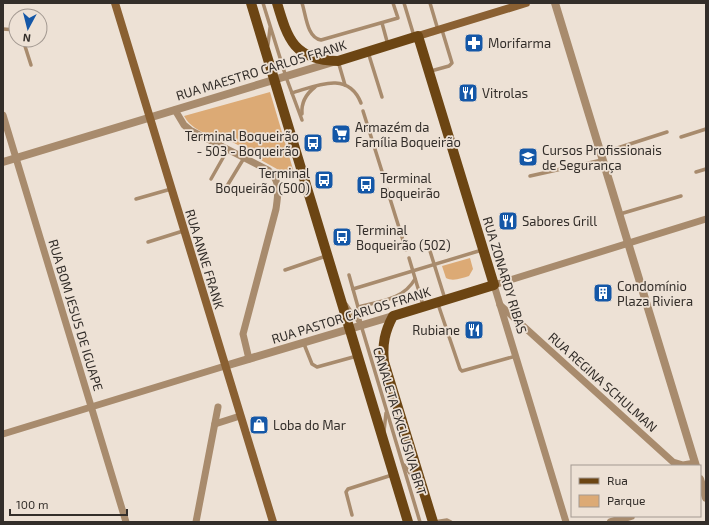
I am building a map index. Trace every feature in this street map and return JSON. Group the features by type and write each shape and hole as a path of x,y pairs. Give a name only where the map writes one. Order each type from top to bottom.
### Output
{"main road":[{"name":"RUA ANNE FRANK","path":"115,3 272,522"},
{"path":"251,3 408,522"},
{"path":"277,3 286,32 299,50 311,57 338,61"},
{"name":"RUA MAESTRO CARLOS FRANK","path":"338,61 526,3"},
{"name":"RUA ZONARDY RIBAS","path":"416,36 429,72 494,285"},
{"name":"RUA PASTOR CARLOS FRANK","path":"393,316 494,285"},
{"path":"393,316 388,326 384,342 384,362 433,522"}],"street":[{"path":"555,3 696,464"},
{"name":"RUA MAESTRO CARLOS FRANK","path":"3,162 338,61"},
{"path":"175,110 184,125 190,130 268,170 276,177 278,190 276,209 243,334 249,359"},
{"name":"RUA BOM JESUS DE IGUAPE","path":"3,115 126,522"},
{"name":"RUA PASTOR CARLOS FRANK","path":"494,285 706,219"},
{"name":"RUA ZONARDY RIBAS","path":"494,285 566,522"},
{"name":"RUA REGINA SCHULMAN","path":"500,305 673,462 683,465 696,464"},
{"name":"RUA PASTOR CARLOS FRANK","path":"3,434 393,316"},
{"path":"196,522 218,407"},
{"path":"215,424 240,416"},
{"path":"701,483 704,495"},
{"path":"611,522 628,517"}],"lane":[{"path":"263,3 286,76 302,120 301,108 304,99 310,91 319,85"},
{"path":"302,3 311,34 316,39 321,40 398,18 393,3"},
{"path":"404,3 416,36"},
{"path":"429,72 449,66 452,63 430,3"},
{"path":"382,23 388,45"},
{"path":"266,53 270,27"},
{"path":"26,48 31,65"},
{"path":"368,51 382,97"},
{"path":"338,61 345,85"},
{"path":"292,93 330,82 345,85 354,92 361,103"},
{"path":"363,110 385,181"},
{"path":"681,137 706,129"},
{"path":"530,176 602,156 667,132"},
{"path":"211,179 228,149"},
{"path":"227,186 244,158"},
{"path":"696,172 706,169"},
{"path":"136,199 172,189"},
{"path":"387,189 406,250"},
{"path":"620,214 681,196"},
{"path":"148,242 184,230"},
{"path":"349,276 353,289 483,249"},
{"path":"430,251 441,301 460,369 462,371 516,356"},
{"path":"284,270 327,256"},
{"path":"409,258 424,306"},
{"path":"358,307 399,296 408,290 415,279"},
{"name":"CANALETA EXCLUSIVA BRT","path":"353,289 361,325 420,522"},
{"name":"CANALETA EXCLUSIVA BRT","path":"339,295 361,325"},
{"path":"303,343 312,364 317,367 358,356"},
{"path":"385,447 384,434 386,410"},
{"path":"402,463 422,488"},
{"path":"352,515 346,492 348,489 393,475"},
{"path":"433,522 447,520 451,522"}],"green space":[{"path":"270,92 295,176 281,176 277,169 259,159 257,155 215,133 210,136 202,132 192,126 184,116"},
{"path":"470,258 473,269 469,276 455,280 446,278 442,266"}],"place":[{"name":"Morifarma","path":"474,43"},
{"name":"Vitrolas","path":"468,93"},
{"name":"Armazém da Família Boqueirão","path":"341,134"},
{"name":"Terminal Boqueirão - 503 - Boqueirão","path":"313,143"},
{"name":"Cursos Profissionais de Segurança","path":"528,157"},
{"name":"Terminal Boqueirão (500)","path":"324,180"},
{"name":"Terminal Boqueirão","path":"366,185"},
{"name":"Sabores Grill","path":"508,221"},
{"name":"Terminal Boqueirão (502)","path":"342,237"},
{"name":"Condomínio Plaza Riviera","path":"603,293"},
{"name":"Rubiane","path":"474,330"},
{"name":"Loba do Mar","path":"259,425"}]}
